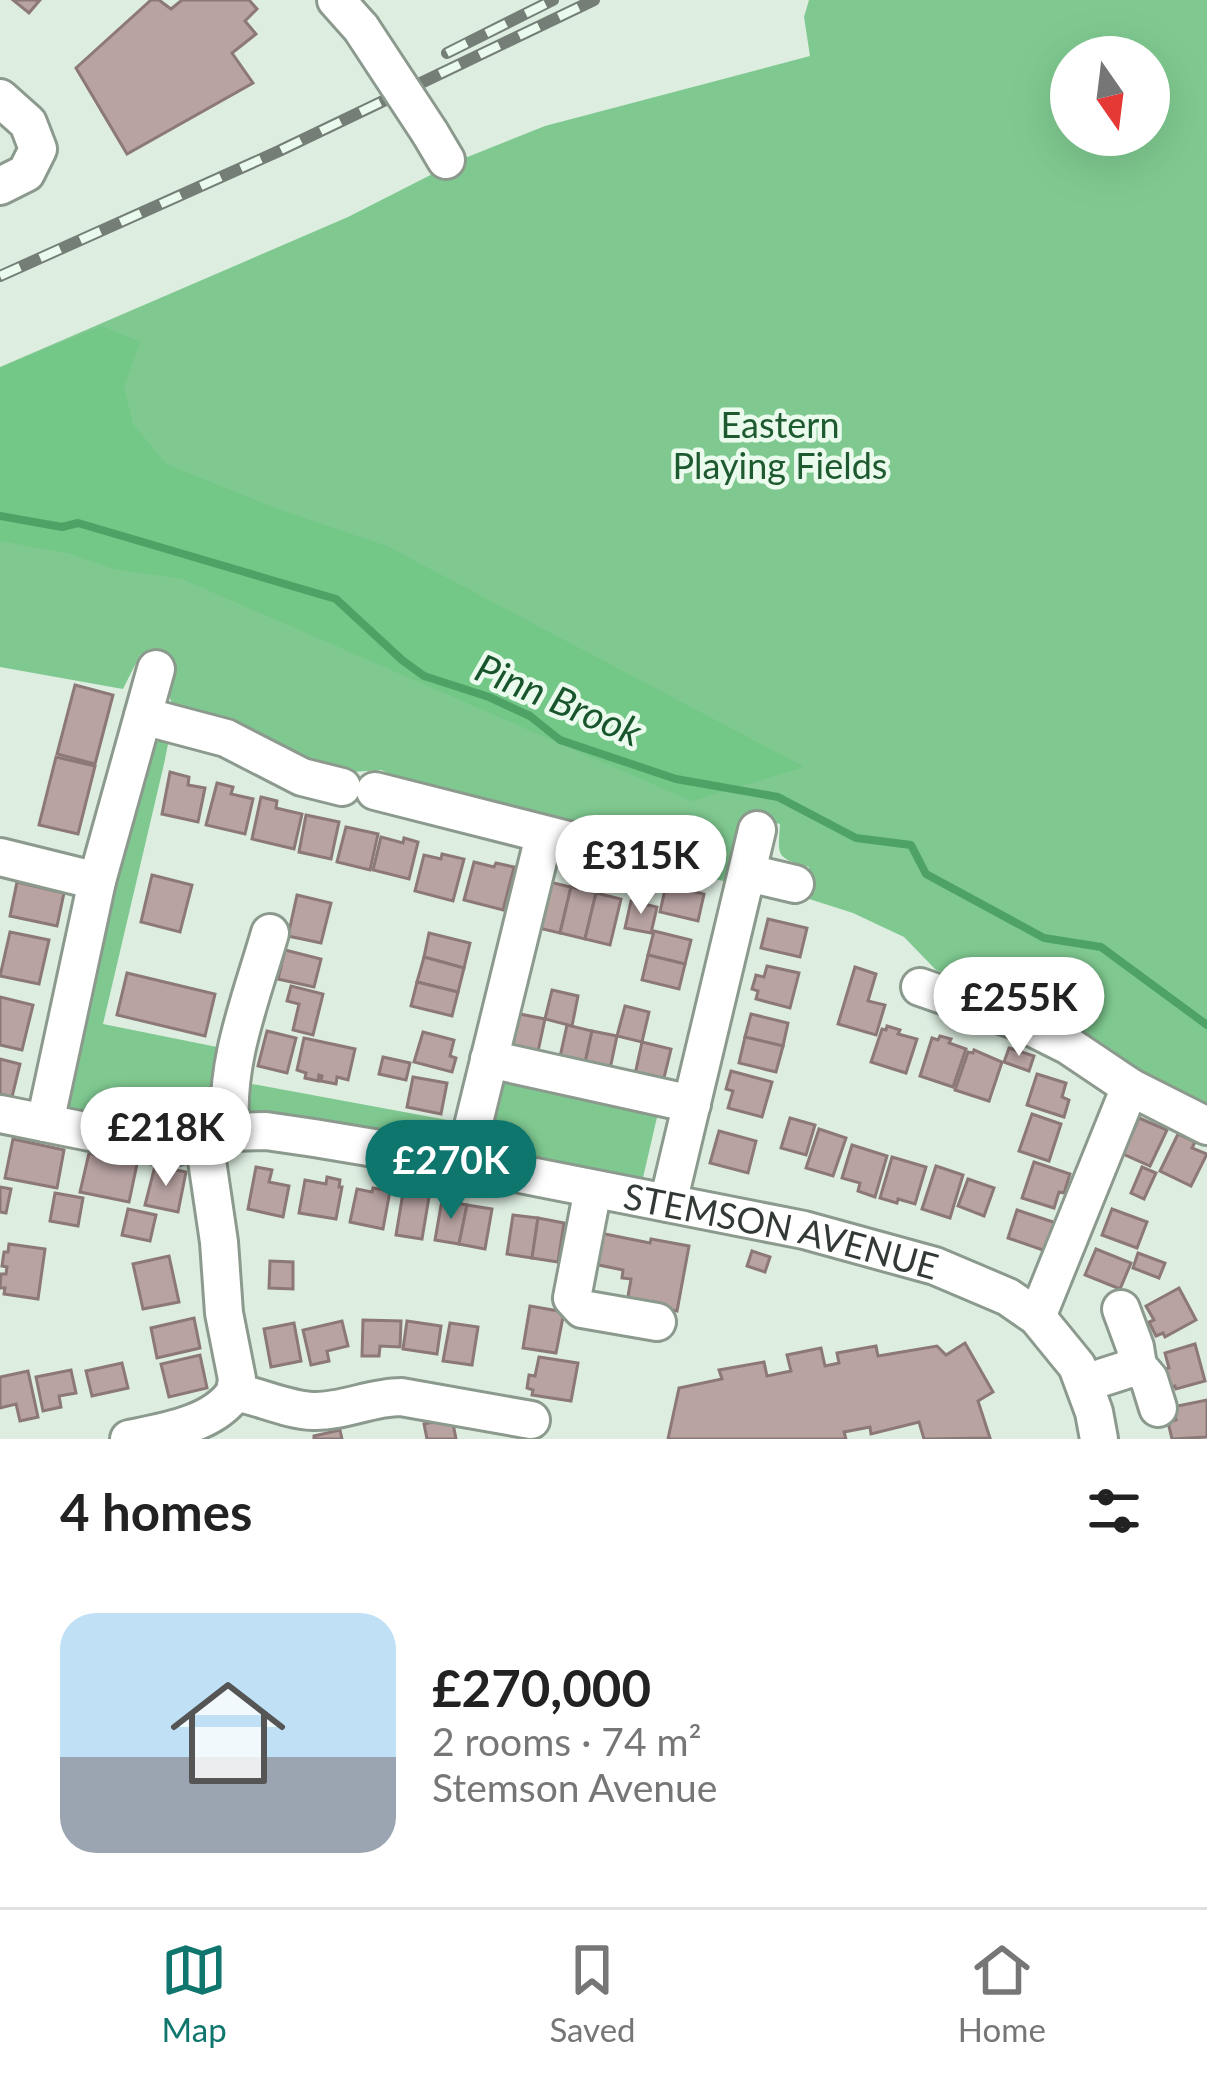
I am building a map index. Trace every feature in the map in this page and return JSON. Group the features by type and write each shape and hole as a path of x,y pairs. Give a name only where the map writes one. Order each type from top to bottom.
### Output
{"street":[{"path":"336,0 361,28 438,146"},
{"path":"0,98 28,123 38,149 26,173 0,186"},
{"path":"46,1123 97,880 156,669"},
{"path":"142,716 226,738 302,777 627,855"},
{"path":"668,1203 757,830"},
{"path":"464,1163 544,836"},
{"path":"0,857 97,880"},
{"path":"748,873 795,884"},
{"path":"129,1439 209,1417 229,1403 235,1392 219,1242 218,1136 229,1113 236,1057 270,933"},
{"path":"920,987 1021,1022 1069,1046 1130,1088 1207,1126"},
{"path":"489,1059 692,1104"},
{"path":"1037,1317 1130,1088"},
{"name":"STEMSON AVENUE","path":"0,1114 170,1148 218,1136 266,1132 314,1138 804,1230 934,1266 1008,1297 1037,1317 1077,1366 1099,1439"},
{"path":"593,1189 574,1303 582,1309 657,1322"},
{"path":"1121,1310 1136,1347 1138,1366 1149,1379 1158,1408"},
{"path":"1085,1383 1138,1366"},
{"path":"235,1392 309,1411 401,1396 531,1420"}],"green space":[{"name":"Eastern Playing Fields","path":"809,0 1207,0 1207,1109 1146,1081 1037,1008 936,970 904,937 803,897 809,867 781,854 780,824 748,817 732,883 637,861 640,839 381,770 338,773 254,740 172,704 166,687 170,661 140,655 123,689 0,667 0,367 545,126 810,56 804,17"},
{"path":"102,326 140,342 124,387 133,424 166,464 387,546 804,767 692,801 182,579 114,569 68,553 0,541 0,368"},
{"path":"153,744 168,744 103,1024 227,1049 220,1078 485,1127 495,1072 658,1113 642,1182 262,1122 215,1100 210,1119 182,1137 82,1116 70,1108 62,1096 97,930"}],"building":[{"path":"13,0 40,0 29,13"},
{"path":"151,0 171,9 182,0 249,0 257,9 245,21 256,34 232,53 253,83 127,154 76,68"},
{"path":"75,685 113,695 95,764 57,754"},
{"path":"56,757 95,766 78,834 39,825"},
{"path":"170,772 189,777 188,785 205,788 198,822 162,814"},
{"path":"217,783 233,787 231,794 253,799 245,834 206,825"},
{"path":"261,797 277,801 276,808 302,814 294,849 252,839"},
{"path":"306,815 339,822 331,859 299,852"},
{"path":"346,827 378,834 370,870 337,862"},
{"path":"381,837 418,842 409,879 373,870"},
{"path":"442,854 464,859 453,901 415,891 424,855 441,859"},
{"path":"474,862 514,867 503,910 464,900"},
{"path":"152,875 192,885 180,932 141,922"},
{"path":"545,881 571,887 560,933 534,927"},
{"path":"17,882 64,893 57,926 10,916"},
{"path":"666,885 704,894 698,921 660,912"},
{"path":"571,887 596,893 585,939 560,933"},
{"path":"596,893 621,899 610,945 585,939"},
{"path":"297,895 331,903 321,943 288,936"},
{"path":"631,901 657,907 651,933 625,928"},
{"path":"768,919 807,928 800,957 761,948"},
{"path":"654,931 691,940 685,964 648,955"},
{"path":"10,932 49,940 39,984 0,976"},
{"path":"429,933 470,943 464,968 424,957"},
{"path":"285,950 321,959 314,987 278,979"},
{"path":"648,955 685,964 679,989 642,980"},
{"path":"424,957 464,968 458,992 417,982"},
{"path":"767,966 799,973 790,1008 756,999 758,991 752,989 756,975 764,977"},
{"path":"855,967 876,974 868,1001 885,1005 876,1035 838,1024"},
{"path":"127,973 215,994 205,1036 117,1015"},
{"path":"417,982 458,992 452,1016 411,1006"},
{"path":"291,986 323,994 313,1035 293,1030 299,1004 287,1001"},
{"path":"552,990 578,996 572,1026 545,1019"},
{"path":"0,997 33,1005 22,1050 0,1045"},
{"path":"625,1006 649,1012 642,1042 617,1036"},
{"path":"515,1013 545,1019 537,1056 507,1049"},
{"path":"751,1014 788,1023 783,1046 745,1037"},
{"path":"567,1025 592,1031 585,1063 560,1057"},
{"path":"887,1026 917,1039 906,1073 871,1062"},
{"path":"267,1031 296,1038 287,1073 258,1066"},
{"path":"592,1031 617,1036 610,1069 585,1063"},
{"path":"423,1032 454,1040 452,1072 414,1062"},
{"path":"940,1036 966,1049 953,1087 920,1076 932,1038"},
{"path":"745,1037 783,1046 776,1072 739,1063"},
{"path":"304,1038 355,1049 348,1080 337,1077 336,1084 321,1081 319,1075 318,1081 305,1078 306,1073 297,1070"},
{"path":"642,1042 671,1049 662,1086 634,1079"},
{"path":"1009,1048 1034,1056 1029,1071 1004,1062"},
{"path":"974,1050 1002,1062 989,1101 955,1090 968,1052"},
{"path":"383,1057 410,1063 406,1080 379,1074"},
{"path":"0,1059 20,1064 12,1097 0,1094"},
{"path":"731,1071 772,1082 762,1117 728,1108 733,1091 726,1089"},
{"path":"1037,1074 1066,1083 1062,1097 1069,1100 1064,1117 1027,1105"},
{"path":"413,1077 447,1083 441,1114 407,1107"},
{"path":"1032,1114 1061,1124 1049,1161 1019,1151"},
{"path":"790,1118 815,1125 806,1155 781,1148"},
{"path":"1139,1118 1167,1130 1150,1166 1123,1154"},
{"path":"819,1129 846,1138 833,1176 806,1168"},
{"path":"719,1131 756,1141 748,1173 710,1163"},
{"path":"1178,1134 1207,1154 1191,1186 1160,1171"},
{"path":"13,1139 64,1150 57,1188 5,1178"},
{"path":"852,1145 887,1156 875,1197 858,1191 860,1183 842,1178"},
{"path":"89,1153 137,1164 129,1202 80,1192"},
{"path":"892,1157 926,1167 915,1204 880,1198"},
{"path":"1034,1162 1070,1174 1054,1208 1022,1198"},
{"path":"155,1166 186,1172 178,1212 145,1205"},
{"path":"936,1166 963,1175 950,1218 922,1209"},
{"path":"256,1167 272,1170 269,1182 289,1186 283,1217 248,1209"},
{"path":"1142,1167 1156,1173 1144,1199 1131,1193"},
{"path":"327,1177 340,1180 342,1187 336,1219 299,1213 305,1180 326,1184"},
{"path":"968,1179 994,1188 984,1216 958,1206"},
{"path":"0,1187 11,1189 6,1213 0,1212"},
{"path":"373,1188 390,1191 383,1229 350,1222 357,1189 372,1192"},
{"path":"55,1193 83,1198 78,1226 50,1221"},
{"path":"403,1193 429,1197 422,1239 396,1235"},
{"path":"442,1200 467,1205 459,1244 435,1240"},
{"path":"467,1205 492,1209 485,1249 459,1244"},
{"path":"128,1209 156,1215 150,1241 122,1235"},
{"path":"1112,1209 1147,1222 1137,1248 1102,1235"},
{"path":"1017,1210 1056,1223 1046,1251 1008,1238"},
{"path":"513,1215 538,1218 532,1258 507,1254"},
{"path":"538,1218 564,1223 558,1262 532,1258"},
{"path":"600,1233 689,1246 677,1311 627,1302 631,1279 622,1278 623,1270 594,1264"},
{"path":"9,1244 45,1249 38,1299 4,1294 5,1288 0,1288"},
{"path":"1096,1249 1131,1263 1120,1289 1085,1275"},
{"path":"752,1251 770,1257 765,1272 747,1266"},
{"path":"1138,1253 1165,1263 1159,1278 1133,1268"},
{"path":"169,1256 179,1302 143,1309 133,1264"},
{"path":"270,1261 293,1262 293,1289 269,1288"},
{"path":"1179,1288 1196,1320 1165,1337 1163,1333 1156,1336 1146,1306"},
{"path":"530,1306 564,1312 556,1353 523,1348"},
{"path":"194,1318 200,1348 157,1358 151,1328"},
{"path":"363,1320 401,1321 400,1347 380,1346 379,1356 362,1356"},
{"path":"342,1321 348,1346 327,1351 329,1361 311,1365 303,1330"},
{"path":"407,1321 441,1326 437,1354 403,1349"},
{"path":"294,1323 301,1361 271,1367 264,1329"},
{"path":"450,1323 478,1327 472,1365 443,1361"},
{"path":"965,1343 993,1392 978,1401 990,1438 924,1439 919,1422 871,1434 870,1427 844,1432 846,1439 668,1439 679,1388 722,1379 719,1370 764,1362 767,1376 791,1371 787,1355 821,1348 825,1366 839,1363 837,1353 876,1346 878,1356 937,1346 946,1355"},
{"path":"1195,1344 1205,1381 1170,1387 1165,1353"},
{"path":"200,1355 207,1388 169,1397 161,1364"},
{"path":"539,1357 578,1363 571,1401 532,1395 533,1390 527,1388 529,1375 535,1376"},
{"path":"122,1363 128,1388 92,1396 86,1371"},
{"path":"71,1370 76,1393 59,1396 61,1407 43,1411 36,1377"},
{"path":"28,1371 38,1417 20,1421 16,1404 0,1408 0,1377"},
{"path":"1207,1400 1207,1437 1172,1439 1168,1422 1176,1420 1173,1407"},
{"path":"452,1418 456,1439 427,1439 424,1424"},
{"path":"340,1430 342,1439 314,1439 314,1436"}],"waterway":[{"name":"Pinn Brook","path":"0,516 62,527 78,523 336,599 424,676 530,716 560,740 676,779 778,797 856,838 911,845 926,874 1044,938 1101,947 1207,1025"}],"railway":[{"path":"447,53 553,0"},
{"path":"0,276 279,151 594,0"}]}
